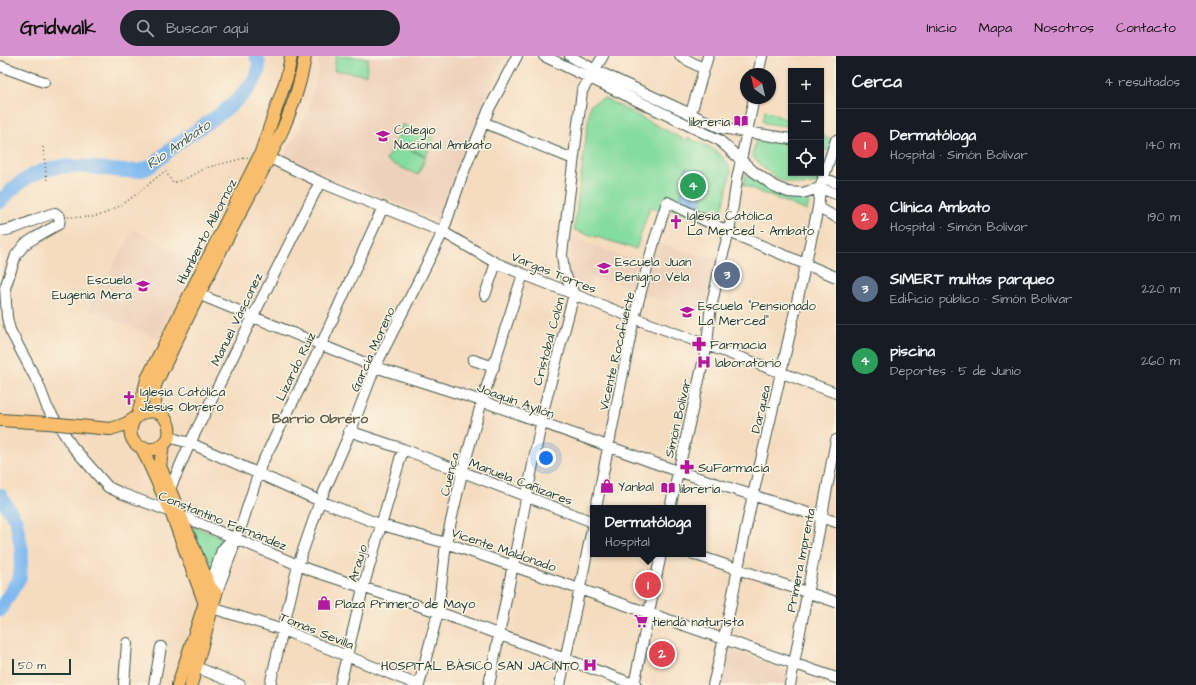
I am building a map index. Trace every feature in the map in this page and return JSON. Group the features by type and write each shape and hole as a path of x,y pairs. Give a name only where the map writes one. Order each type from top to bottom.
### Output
{"main road":[{"name":"Humberto Albornoz","path":"265,157 287,77 291,56"},
{"name":"Humberto Albornoz","path":"136,416 147,379 195,293 297,91 305,56"},
{"name":"Humberto Albornoz","path":"156,412 154,390 156,383 195,293"},
{"path":"110,429 128,423 136,416 150,411 162,415 169,425 160,466 209,606"},
{"path":"136,416 130,429 131,435 137,445 142,448 153,450 166,441"},
{"path":"0,420 110,429 131,435"},
{"path":"142,448 177,514 213,591"},
{"name":"Lizardo Ruiz","path":"191,685 213,591"},
{"name":"Lizardo Ruiz","path":"178,685 209,606"}],"street":[{"name":"García Moreno","path":"270,685 298,565 320,501 375,367 443,232 462,176 488,109 517,56"},
{"path":"544,56 719,140 761,178 788,192 802,193 822,178"},
{"path":"570,56 595,70 721,128 788,139"},
{"name":"Cristobal Colón","path":"489,685 500,636 541,423 574,294 564,272 562,254 582,91 588,78 595,70 603,56"},
{"path":"680,56 704,69"},
{"path":"691,113 708,56"},
{"path":"759,68 762,56"},
{"path":"0,66 44,82"},
{"name":"Simón Bolívar","path":"671,505 677,471 707,345 710,313 729,232 753,104"},
{"path":"483,122 573,159"},
{"name":"Darquea","path":"713,685 725,638 753,495 806,265 818,208 822,178 836,140"},
{"name":"Vargas Torres","path":"265,157 320,182 383,206 443,232 496,263 634,318 836,392"},
{"path":"822,178 836,183"},
{"path":"822,178 836,194"},
{"name":"Manuel Vásconez","path":"170,491 190,442 320,182"},
{"name":"Vicente Rocafuerte","path":"597,505 634,318 654,242 667,202 729,232"},
{"name":"Lizardo Ruiz","path":"213,591 222,550 240,530 258,473 321,345 383,206"},
{"path":"818,208 836,217"},
{"path":"0,231 15,228 55,213 60,217"},
{"name":"Constantino Fernández","path":"60,217 59,224 30,240 16,256 5,288 5,300 10,330 33,373 47,407 72,446 108,487 177,514 298,565 362,588 438,612 635,685"},
{"path":"729,232 836,277"},
{"path":"485,295 496,263"},
{"name":"Cuenca","path":"418,685 438,612 446,543 462,472 482,401 523,274"},
{"name":"Joaquín Ayllón","path":"195,293 375,367 482,401 677,471 836,522"},
{"path":"473,360 494,367"},
{"name":"Manuela Cañizares","path":"349,431 403,449 590,522"},
{"name":"Primera Imprenta","path":"790,685 836,440"},
{"name":"Vicente Maldonado","path":"166,441 190,442 320,501 382,525 446,543 725,638 836,678"},
{"name":"Araujo","path":"340,685 362,588 382,525 403,449"},
{"path":"560,685 578,588 590,536"},
{"path":"635,685 660,557"},
{"path":"702,557 808,594 836,602"},
{"name":"Tomás Sevilla","path":"209,606 283,630 418,685"},
{"path":"124,685 127,643"},
{"path":"154,685 161,647"},
{"path":"196,667 240,685"}],"path":[{"path":"43,147 47,181"},
{"path":"60,217 96,216 102,214 131,199 165,171 173,183 185,179 205,168 233,160 265,157"}],"shaded area":[{"name":"Colegio Nacional Ambato","path":"318,56 504,56 438,220 283,157 307,114 318,74"},
{"name":"Escuela Eugenia Mera","path":"134,229 196,263 159,339 88,309"},
{"name":"Escuela Juan Benigno Vela","path":"573,238 640,262 634,288 592,277 588,292 574,284 569,274 569,261"},
{"path":"654,242 721,261 710,313 642,294"},
{"path":"649,643 680,652 676,665 645,657"},
{"path":"727,648 788,671 786,685 719,685"},
{"path":"798,675 822,685 796,685"}],"green space":[{"path":"336,56 368,58 366,75 334,70"},
{"path":"604,98 687,141 688,138 708,146 724,158 731,171 721,217 708,223 667,207 665,213 650,207 636,249 574,230 590,105"},
{"path":"765,110 788,121 788,127 765,123 763,121"},
{"path":"402,124 434,138 426,156 395,142"},
{"path":"757,136 788,137 788,176 821,176 818,183 798,185 790,183 773,176 752,156"},
{"path":"824,136 834,141 830,151 825,150"},
{"path":"394,143 426,157 418,175 386,161"},
{"path":"746,174 775,193 800,200 809,200 807,211 743,185"},
{"path":"192,526 228,539 212,578"}],"water":[{"path":"686,168 706,171 700,205 680,201"}],"waterway":[{"name":"Río Ambato","path":"0,202 12,189 24,180 36,173 48,169 74,166 131,171 149,167 177,144 215,118 240,98 256,76 259,65 256,56"},
{"name":"Río Ambato","path":"0,495 16,521 22,551 20,577 0,610"}],"place":[{"name":"libreria","path":"741,121"},
{"name":"Colegio Nacional Ambato","path":"383,136"},
{"name":"piscina","path":"693,186"},
{"name":"Iglesia Católica La Merced - Ambato","path":"676,222"},
{"name":"Escuela Juan Benigno Vela","path":"604,268"},
{"name":"SIMERT multas parqueo","path":"727,275"},
{"name":"Escuela Eugenia Mera","path":"143,286"},
{"name":"Escuela \"Pensionado La Merced\"","path":"687,312"},
{"name":"Farmacia","path":"699,344"},
{"name":"laboratorio","path":"704,362"},
{"name":"Iglesia Católica Jesús Obrero","path":"129,398"},
{"name":"SuFarmacia","path":"687,467"},
{"name":"Yanbal","path":"607,486"},
{"name":"librería","path":"668,488"},
{"name":"Dermatóloga","path":"648,585"},
{"name":"Plaza Primero de Mayo","path":"324,603"},
{"name":"tienda naturista","path":"641,621"},
{"name":"Clínica Ambato","path":"662,654"},
{"name":"HOSPITAL BÁSICO SAN JACINTO","path":"590,665"}],"district":[{"name":"Barrio Obrero","path":"320,418"}]}
